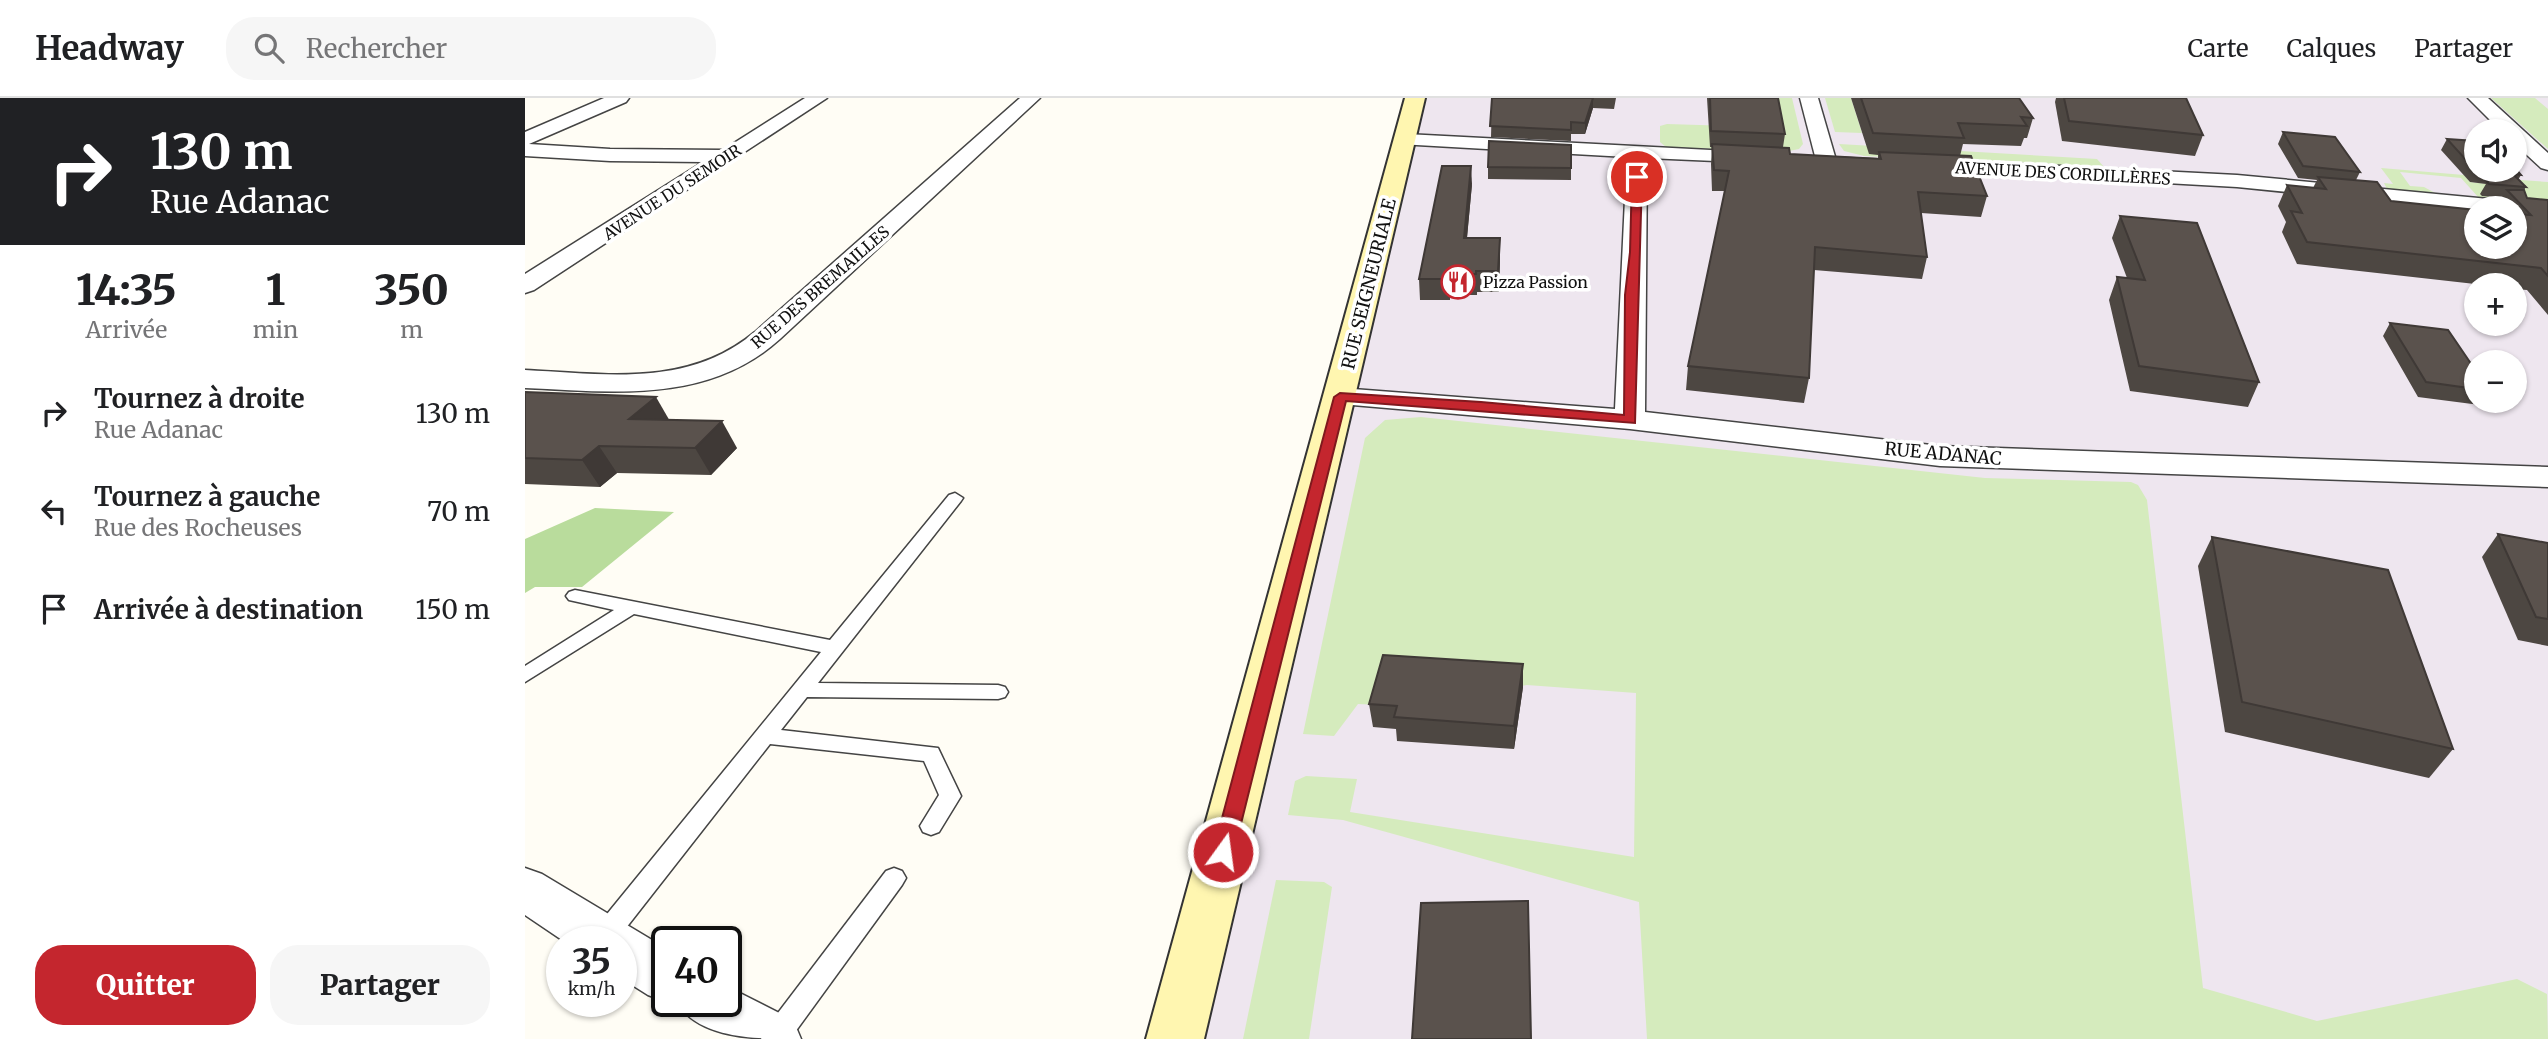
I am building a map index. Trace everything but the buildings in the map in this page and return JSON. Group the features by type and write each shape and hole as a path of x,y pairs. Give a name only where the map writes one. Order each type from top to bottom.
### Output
{"street":[{"path":"525,139 620,98"},
{"name":"AVENUE DU SEMOIR","path":"525,285 818,98"},
{"name":"RUE DES BREMAILLES","path":"525,379 667,381 709,370 736,359 780,324 1031,98"},
{"name":"RUE SEIGNEURIALE","path":"1175,1039 1415,98"},
{"path":"1809,98 1826,160"},
{"path":"2477,98 2500,119"},
{"path":"1406,140 1853,162"},
{"path":"2527,144 2548,164"},
{"path":"525,150 610,155 726,156"},
{"path":"1630,420 1631,295 1635,252 1637,152"},
{"name":"AVENUE DES CORDILLÈRES","path":"1908,165 2237,181 2464,204"},
{"name":"RUE ADANAC","path":"1340,397 1481,406 1630,420 1940,456 2548,477"},
{"path":"525,889 584,926"},
{"path":"729,1017 773,1039"}],"lane":[{"path":"624,926 764,736 955,498"},
{"path":"575,596 835,648"},
{"path":"525,674 632,607"},
{"path":"802,690 998,692"},
{"path":"764,736 931,754 950,796 931,826"},
{"path":"773,1039 894,878"}],"shaded area":[{"path":"1419,98 2548,98 2548,1039 1175,1039"}],"green space":[{"path":"1773,98 1792,98 1803,144 1799,149 1784,152"},
{"path":"1825,98 1851,98 1862,133 1835,132"},
{"path":"2491,98 2535,98 2548,109 2548,149 2527,130 2527,119 2514,119"},
{"path":"1660,126 1732,126 1743,150 1666,147 1660,142"},
{"path":"1839,144 2097,159 2105,168 1864,156 1844,151"},
{"path":"2381,168 2464,175 2464,181 2461,178 2400,172 2410,186 2424,187 2437,194 2387,189 2384,183 2393,184"},
{"path":"2465,182 2513,187 2509,182 2548,182 2548,205 2527,203 2527,196 2477,196"},
{"path":"1421,417 1985,478 2131,482 2138,485 2147,500 2203,988 2317,1021 2517,979 2547,994 2548,1039 1647,1039 1639,902 1343,820 1288,815 1295,781 1306,776 1357,779 1350,812 1634,857 1636,693 1527,685 1379,705 1358,704 1334,736 1303,734 1365,438 1385,420"},
{"path":"595,508 674,512 582,587 535,587 525,593 525,539"},
{"path":"1276,880 1324,882 1332,887 1309,1039 1243,1039"}],"place":[{"name":"Pizza Passion","path":"1458,282"}],"route":[{"path":"1223,852 1340,397 1481,406 1630,420 1631,295 1637,177"}]}
